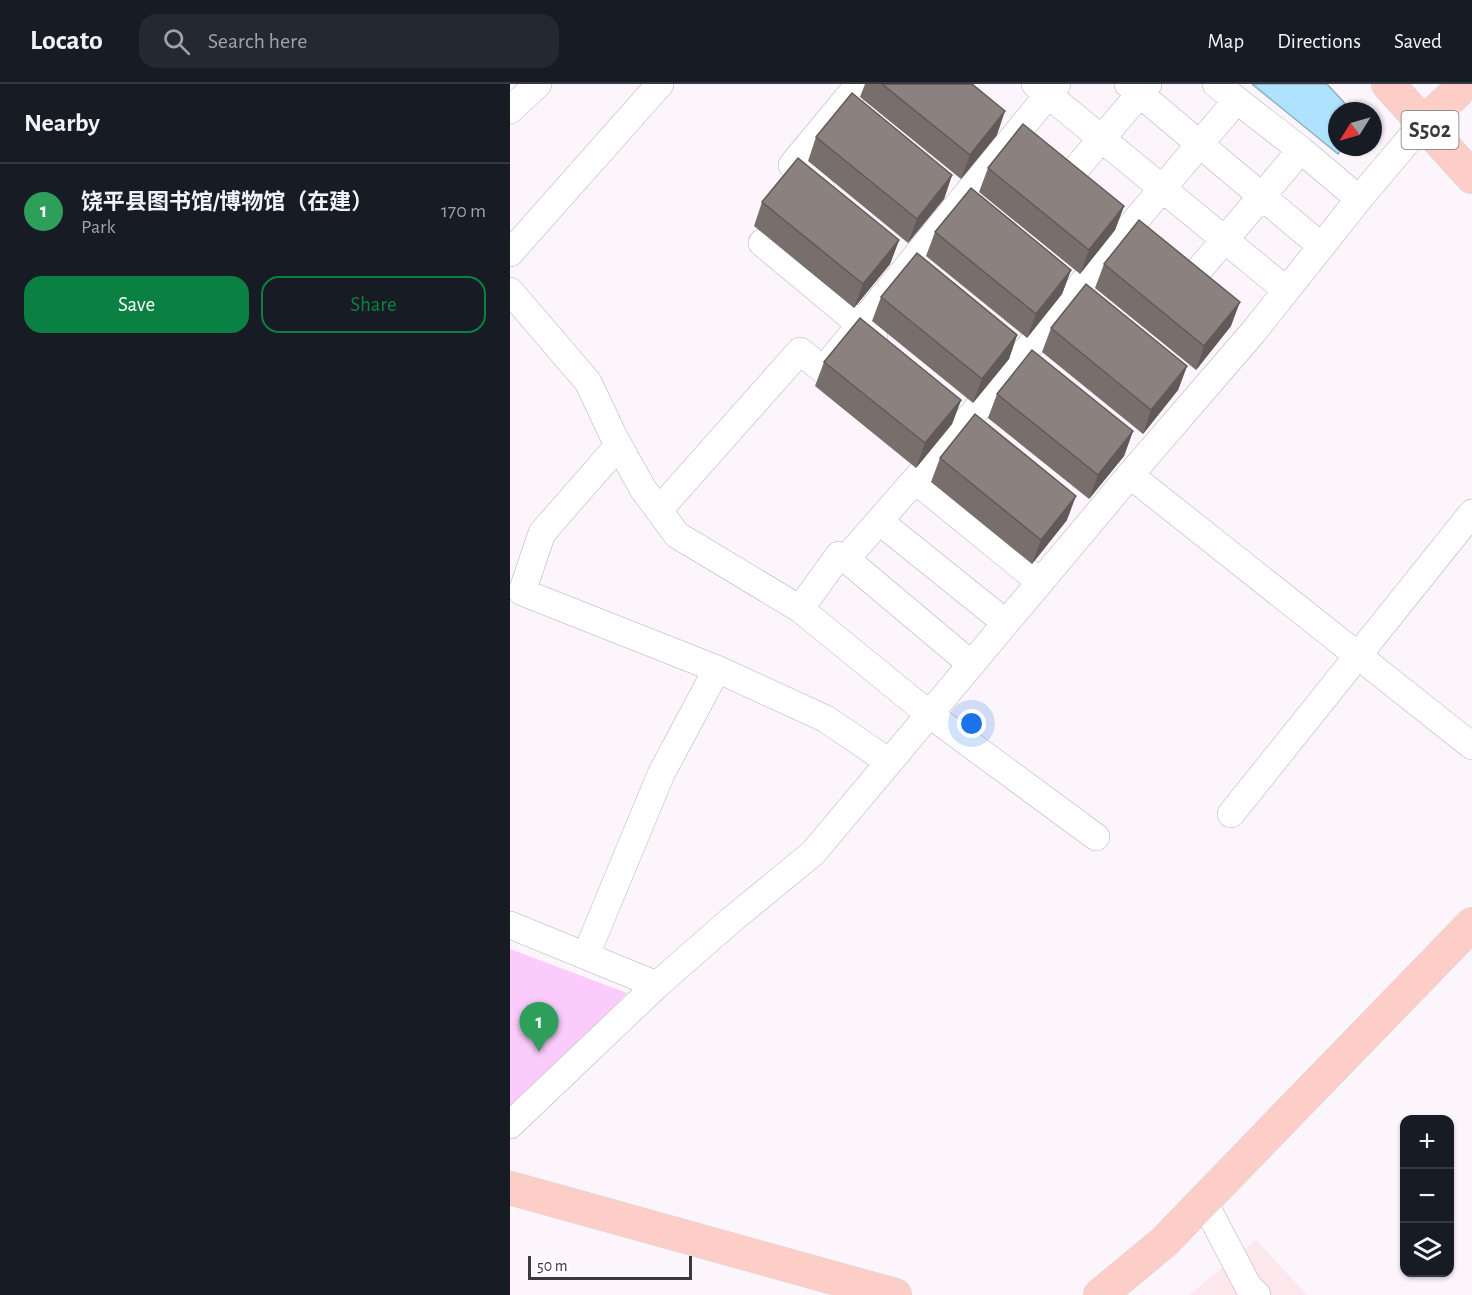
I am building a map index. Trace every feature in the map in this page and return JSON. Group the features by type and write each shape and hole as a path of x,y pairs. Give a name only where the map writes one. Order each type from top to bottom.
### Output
{"main road":[{"name":"S502","path":"1388,84 1472,177"},
{"path":"1423,123 1460,95"},
{"path":"1100,1295 1164,1242 1472,924"},
{"path":"510,1188 895,1295"}],"street":[{"path":"510,110 538,84"},
{"path":"510,252 660,84"},
{"path":"659,510 800,351 823,370 963,197 1042,156 1101,139 1138,87 1200,144 1321,246"},
{"path":"1047,88 1101,139 1286,290"},
{"path":"1042,156 1047,88"},
{"path":"846,559 1078,290 1200,144 1226,92 1359,198"},
{"path":"838,202 792,165 856,100"},
{"path":"510,1125 657,985 813,853 1040,582 1084,513 1130,475 1139,447 1246,323 1286,290 1359,198 1423,123"},
{"path":"1192,278 1301,150"},
{"path":"762,243 897,355"},
{"path":"510,291 588,382 618,446 642,489 677,535 800,609 929,714 1096,837"},
{"path":"618,446 542,533 516,591 717,669 826,719 889,762"},
{"path":"1130,475 1472,746"},
{"path":"915,480 1040,582"},
{"path":"1231,814 1472,513"},
{"path":"879,521 1006,622"},
{"path":"800,609 839,555 971,664"},
{"path":"586,956 661,774 717,669"},
{"path":"510,926 657,985"},
{"path":"1203,1200 1248,1286 1257,1295"}],"shaded area":[{"path":"510,949 627,993 510,1111"},
{"path":"1256,1240 1307,1295 1189,1295"}],"water":[{"path":"1252,84 1327,84 1344,102 1328,102 1328,146"}],"building":[{"path":"882,84 972,84 1005,111 970,155"},
{"path":"852,93 952,175 917,219 816,137"},
{"path":"1023,124 1124,206 1089,250 988,168"},
{"path":"798,158 899,240 863,284 762,202"},
{"path":"971,188 1071,270 1036,314 935,232"},
{"path":"1139,220 1240,302 1204,346 1104,264"},
{"path":"917,253 1017,335 982,379 881,297"},
{"path":"1086,284 1187,366 1151,410 1051,328"},
{"path":"860,318 961,400 925,443 824,362"},
{"path":"1032,350 1133,431 1098,475 997,394"},
{"path":"975,414 1076,496 1041,540 940,458"}],"place":[{"name":"饶平县图书馆/博物馆（在建）","path":"539,1052"}]}
